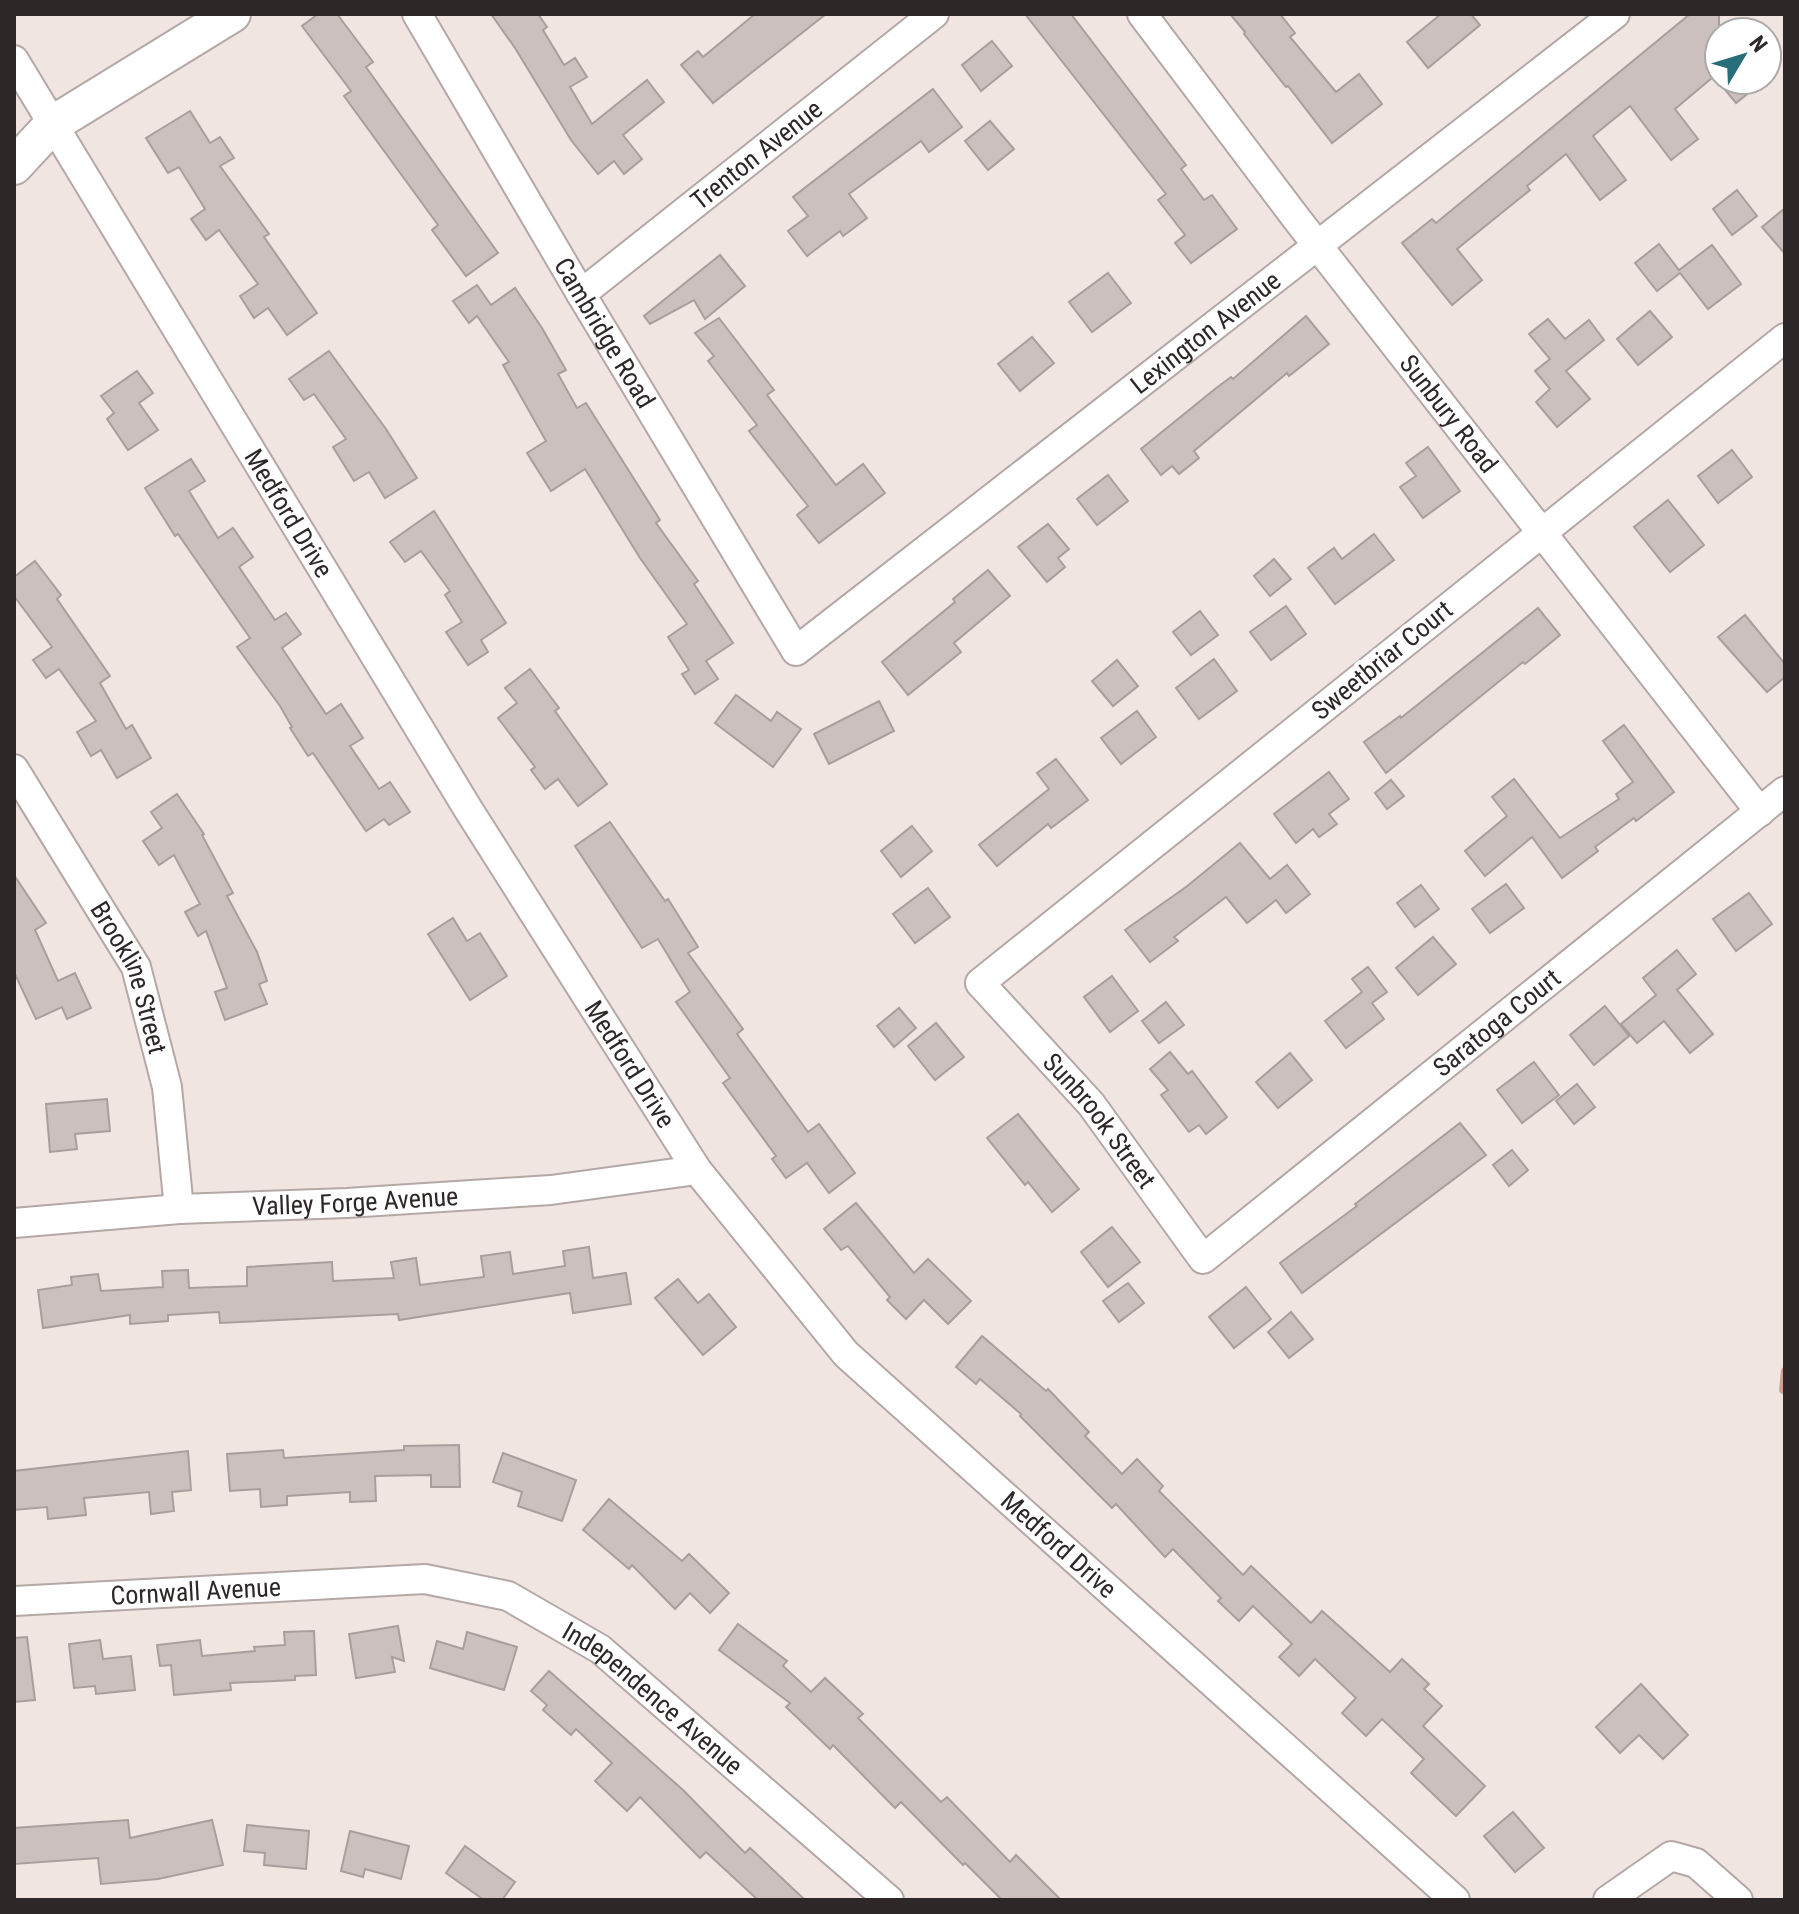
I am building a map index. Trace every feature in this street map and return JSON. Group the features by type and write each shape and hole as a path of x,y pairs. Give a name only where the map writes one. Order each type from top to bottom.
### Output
{"street":[{"path":"14,166 53,124 232,14"},
{"name":"Cambridge Road","path":"417,14 796,651"},
{"name":"Trenton Avenue","path":"581,294 934,14"},
{"name":"Sunbury Road","path":"1142,14 1317,244 1760,812"},
{"name":"Lexington Avenue","path":"796,651 1615,14"},
{"name":"Medford Drive","path":"14,60 468,809 697,1170 846,1354 1455,1900"},
{"name":"Sweetbriar Court","path":"980,983 1785,338"},
{"name":"Brookline Street","path":"14,769 136,967 167,1087 179,1209"},
{"name":"Saratoga Court","path":"1210,1254 1785,791"},
{"name":"Sunbrook Street","path":"980,983 1091,1104 1203,1259 1210,1254"},
{"name":"Valley Forge Avenue","path":"14,1223 179,1209 347,1203 551,1190 697,1170"},
{"name":"Independence Avenue","path":"375,1581 425,1579 508,1596 600,1649 889,1900"},
{"name":"Cornwall Avenue","path":"14,1601 375,1581"},
{"path":"1608,1900 1671,1856 1696,1863 1738,1900"}],"building":[{"path":"318,14 337,14 373,62 366,67 498,253 466,276 432,230 438,225 344,96 351,91 302,26"},
{"path":"491,14 538,14 547,27 543,30 564,65 575,58 587,77 570,87 592,124 647,80 664,102 623,135 642,159 624,174 614,161 598,174 571,140"},
{"path":"755,14 826,14 713,103 681,65 698,51 703,57"},
{"path":"1025,14 1071,14 1186,165 1181,169 1204,200 1212,195 1237,229 1191,263 1175,243 1185,235 1158,200 1166,194"},
{"path":"1230,14 1280,14 1295,33 1290,37 1336,92 1359,74 1382,104 1332,143"},
{"path":"1441,14 1471,14 1480,25 1428,68 1407,42"},
{"path":"1690,14 1719,14 1703,16 1703,85 1675,109 1698,139 1671,160 1630,106 1593,136 1626,180 1600,200 1566,154 1527,186 1530,190 1457,249 1482,280 1452,305 1402,243 1432,219 1436,223"},
{"path":"992,41 1012,66 981,91 962,65"},
{"path":"933,89 962,127 929,152 921,141 849,194 867,218 843,236 840,231 807,256 788,231 808,216 793,197"},
{"path":"1730,96 1745,96 1736,103"},
{"path":"190,111 210,143 220,137 234,158 220,166 269,234 264,237 317,313 287,335 268,308 254,318 240,296 258,284 219,230 206,240 191,219 205,209 179,167 168,173 146,138"},
{"path":"990,121 1014,149 988,170 965,141"},
{"path":"1737,190 1757,216 1732,235 1713,209"},
{"path":"1785,208 1785,254 1762,227"},
{"path":"1659,244 1679,270 1712,245 1741,284 1708,309 1680,273 1657,291 1635,263"},
{"path":"720,255 745,286 705,319 694,300 650,324 644,316"},
{"path":"1108,273 1131,303 1092,332 1069,302"},
{"path":"477,285 491,305 515,288 566,370 558,374 577,408 586,403 660,520 656,523 698,581 694,584 733,643 706,661 718,679 695,694 682,674 689,670 668,637 687,624 640,558 585,469 551,491 527,453 546,441 503,365 509,362 477,316 469,323 453,301"},
{"path":"1650,311 1672,337 1638,365 1617,339"},
{"path":"1306,316 1329,344 1289,376 1287,373 1194,451 1199,458 1179,474 1172,466 1161,475 1141,449 1215,389 1231,377 1233,379"},
{"path":"719,318 774,390 767,395 836,485 863,464 885,493 819,543 797,515 808,506 749,431 757,425 708,361 714,356 695,333"},
{"path":"1548,319 1565,339 1589,320 1604,340 1566,371 1590,399 1557,427 1536,402 1550,389 1535,371 1550,359 1529,334"},
{"path":"1032,337 1054,363 1020,391 998,364"},
{"path":"329,351 386,429 417,478 385,498 369,472 354,481 333,447 346,439 314,394 304,400 289,379"},
{"path":"137,371 153,393 139,403 158,430 128,450 107,419 114,413 101,396"},
{"path":"1428,447 1460,491 1423,518 1400,487 1416,476 1406,463"},
{"path":"1732,450 1752,477 1718,503 1698,476"},
{"path":"191,459 205,481 189,491 218,538 233,528 253,557 239,567 275,620 286,613 301,634 282,648 326,714 341,704 363,738 350,746 379,789 390,782 410,812 389,825 384,819 366,831 313,753 308,756 280,706 237,647 250,638 178,534 175,536 145,488"},
{"path":"1108,475 1128,501 1097,525 1077,499"},
{"path":"1668,500 1704,545 1670,572 1634,527"},
{"path":"434,511 506,623 481,640 488,652 468,665 446,632 462,622 445,595 450,591 421,551 405,562 390,542"},
{"path":"1048,524 1069,549 1058,558 1065,567 1047,582 1018,547"},
{"path":"1374,534 1394,560 1335,604 1308,568 1334,548 1342,559"},
{"path":"1274,559 1291,579 1270,596 1254,576"},
{"path":"35,561 61,595 57,599 110,676 100,683 126,729 132,725 151,758 117,778 101,750 91,756 77,732 96,721 59,669 46,678 33,660 52,647 14,596 14,577"},
{"path":"988,570 1010,596 954,643 961,652 908,695 882,662 955,602 953,599"},
{"path":"1286,606 1306,634 1271,660 1250,632"},
{"path":"1538,608 1560,635 1386,773 1364,742 1401,718"},
{"path":"1200,611 1218,635 1191,655 1173,632"},
{"path":"1745,615 1785,664 1785,677 1767,692 1718,637"},
{"path":"1214,659 1237,691 1199,719 1176,688"},
{"path":"1117,660 1138,686 1113,706 1092,681"},
{"path":"530,669 559,708 555,711 607,784 578,806 558,779 545,789 531,770 535,767 498,718 517,703 505,688"},
{"path":"736,695 771,721 777,712 801,729 773,767 715,723"},
{"path":"879,701 894,731 829,764 814,734"},
{"path":"1137,711 1156,737 1121,764 1101,738"},
{"path":"1624,725 1674,792 1595,847 1598,851 1562,878 1532,837 1485,876 1465,851 1507,816 1492,797 1514,779 1560,838 1619,799 1616,794 1633,782 1603,741"},
{"path":"1056,759 1088,800 1051,828 1048,824 997,866 979,845 1049,789 1037,773"},
{"path":"1329,772 1349,799 1329,814 1337,824 1319,837 1313,829 1296,843 1274,814"},
{"path":"1391,780 1404,796 1387,809 1375,793"},
{"path":"177,794 204,834 233,893 227,896 257,952 267,981 259,984 267,1004 225,1020 215,992 227,988 206,931 198,936 185,912 200,904 174,855 159,865 143,841 162,828 151,812"},
{"path":"610,822 665,901 668,899 698,947 688,953 743,1029 737,1034 808,1132 819,1124 855,1173 829,1193 807,1163 786,1178 772,1159 776,1156 723,1083 730,1078 676,1002 690,992 658,939 642,948 575,846"},
{"path":"912,826 932,851 901,877 881,851"},
{"path":"1240,843 1270,879 1287,865 1310,894 1286,913 1276,900 1247,923 1226,897 1174,937 1178,941 1150,962 1125,930 1186,887"},
{"path":"14,875 46,923 35,930 58,981 75,973 91,1008 67,1019 62,1007 36,1019 14,972"},
{"path":"1506,884 1524,908 1490,933 1472,909"},
{"path":"1421,885 1439,909 1415,927 1397,903"},
{"path":"928,888 950,917 915,943 893,914"},
{"path":"1749,893 1772,924 1736,951 1713,919"},
{"path":"453,918 467,941 480,933 507,976 470,1000 428,934"},
{"path":"1433,937 1456,964 1418,995 1396,968"},
{"path":"1677,950 1696,974 1677,990 1713,1034 1690,1053 1664,1021 1637,1043 1621,1024 1656,995 1643,978"},
{"path":"1368,967 1387,992 1372,1003 1384,1019 1346,1048 1325,1021 1362,992 1352,979"},
{"path":"1112,976 1138,1011 1110,1032 1084,997"},
{"path":"1166,1002 1184,1025 1159,1043 1142,1021"},
{"path":"1605,1006 1629,1036 1594,1065 1570,1035"},
{"path":"899,1008 916,1028 894,1047 877,1026"},
{"path":"936,1023 964,1057 935,1080 908,1046"},
{"path":"1170,1052 1188,1074 1192,1071 1227,1117 1206,1134 1199,1125 1189,1132 1161,1095 1168,1090 1150,1069"},
{"path":"1290,1053 1312,1080 1278,1108 1256,1082"},
{"path":"1534,1062 1559,1095 1522,1123 1497,1090"},
{"path":"1577,1084 1595,1107 1574,1124 1556,1101"},
{"path":"107,1099 110,1131 75,1134 77,1149 50,1152 46,1104"},
{"path":"1018,1114 1079,1189 1052,1212 1028,1182 1025,1185 987,1138"},
{"path":"1460,1123 1486,1155 1302,1293 1280,1263"},
{"path":"1512,1150 1528,1170 1509,1186 1493,1165"},
{"path":"856,1203 914,1273 928,1259 971,1301 948,1324 924,1300 906,1319 887,1300 890,1297 848,1246 841,1250 824,1229"},
{"path":"1112,1227 1140,1262 1108,1287 1081,1252"},
{"path":"589,1247 593,1278 626,1273 631,1304 573,1313 570,1293 399,1320 398,1314 220,1323 219,1312 168,1315 168,1321 130,1324 130,1315 43,1328 38,1290 72,1285 71,1277 98,1274 101,1291 163,1287 162,1271 188,1270 189,1288 247,1286 247,1267 332,1262 333,1281 394,1278 391,1262 416,1258 420,1285 484,1277 481,1256 510,1252 513,1274 565,1266 563,1251"},
{"path":"678,1279 698,1303 709,1294 736,1327 703,1355 655,1298"},
{"path":"1128,1283 1144,1303 1119,1322 1103,1301"},
{"path":"1246,1287 1271,1319 1234,1348 1209,1317"},
{"path":"1291,1312 1313,1339 1289,1358 1268,1332"},
{"path":"982,1336 1046,1391 1048,1389 1089,1432 1085,1436 1122,1474 1137,1459 1163,1486 1159,1491 1243,1575 1251,1566 1311,1623 1322,1611 1390,1672 1402,1659 1429,1684 1424,1689 1442,1706 1423,1726 1485,1786 1456,1816 1411,1773 1424,1759 1382,1719 1366,1736 1342,1713 1356,1698 1315,1659 1299,1676 1279,1657 1292,1644 1253,1606 1239,1621 1173,1549 1165,1557 1116,1504 1112,1508 1021,1414 980,1379 976,1384 956,1367"},
{"path":"459,1445 460,1487 431,1487 431,1475 375,1476 376,1501 350,1502 350,1492 287,1496 287,1505 261,1507 260,1489 230,1491 227,1454 283,1450 284,1458 404,1450 404,1446"},
{"path":"188,1451 191,1490 172,1492 174,1511 151,1514 149,1492 84,1498 86,1515 48,1519 47,1507 14,1510 14,1471"},
{"path":"503,1453 576,1480 562,1521 518,1506 522,1492 493,1482"},
{"path":"609,1499 682,1561 689,1554 729,1593 710,1613 690,1593 675,1609 632,1565 629,1569 583,1530"},
{"path":"738,1624 787,1661 783,1666 811,1692 825,1678 863,1714 858,1718 941,1802 947,1797 1010,1862 1016,1855 1061,1900 1002,1900 901,1802 895,1808 833,1745 830,1749 786,1707 790,1703 719,1650"},
{"path":"398,1626 404,1661 392,1657 395,1672 356,1678 349,1634"},
{"path":"314,1631 316,1675 295,1676 295,1680 230,1683 231,1690 174,1695 171,1665 160,1666 157,1645 200,1640 202,1656 285,1645 284,1632"},
{"path":"467,1632 517,1647 504,1690 430,1668 437,1641 463,1649"},
{"path":"27,1637 35,1700 14,1702 14,1638"},
{"path":"100,1640 103,1659 131,1656 135,1690 96,1694 95,1686 74,1688 69,1644"},
{"path":"549,1671 683,1790 745,1853 750,1848 805,1900 758,1900 706,1852 700,1858 640,1797 627,1811 595,1781 612,1763 576,1729 571,1735 543,1710 547,1705 531,1691"},
{"path":"1641,1684 1688,1735 1663,1759 1639,1735 1620,1753 1596,1727"},
{"path":"1513,1812 1544,1848 1515,1872 1484,1836"},
{"path":"128,1820 130,1838 212,1820 223,1865 158,1879 101,1884 98,1858 14,1864 14,1828"},
{"path":"247,1825 309,1831 306,1869 264,1865 265,1853 244,1851"},
{"path":"350,1831 409,1846 401,1879 365,1869 363,1877 341,1871"},
{"path":"465,1846 515,1882 502,1900 484,1900 446,1873"}],"waterway":[{"path":"1785,1371 1785,1391"}]}
